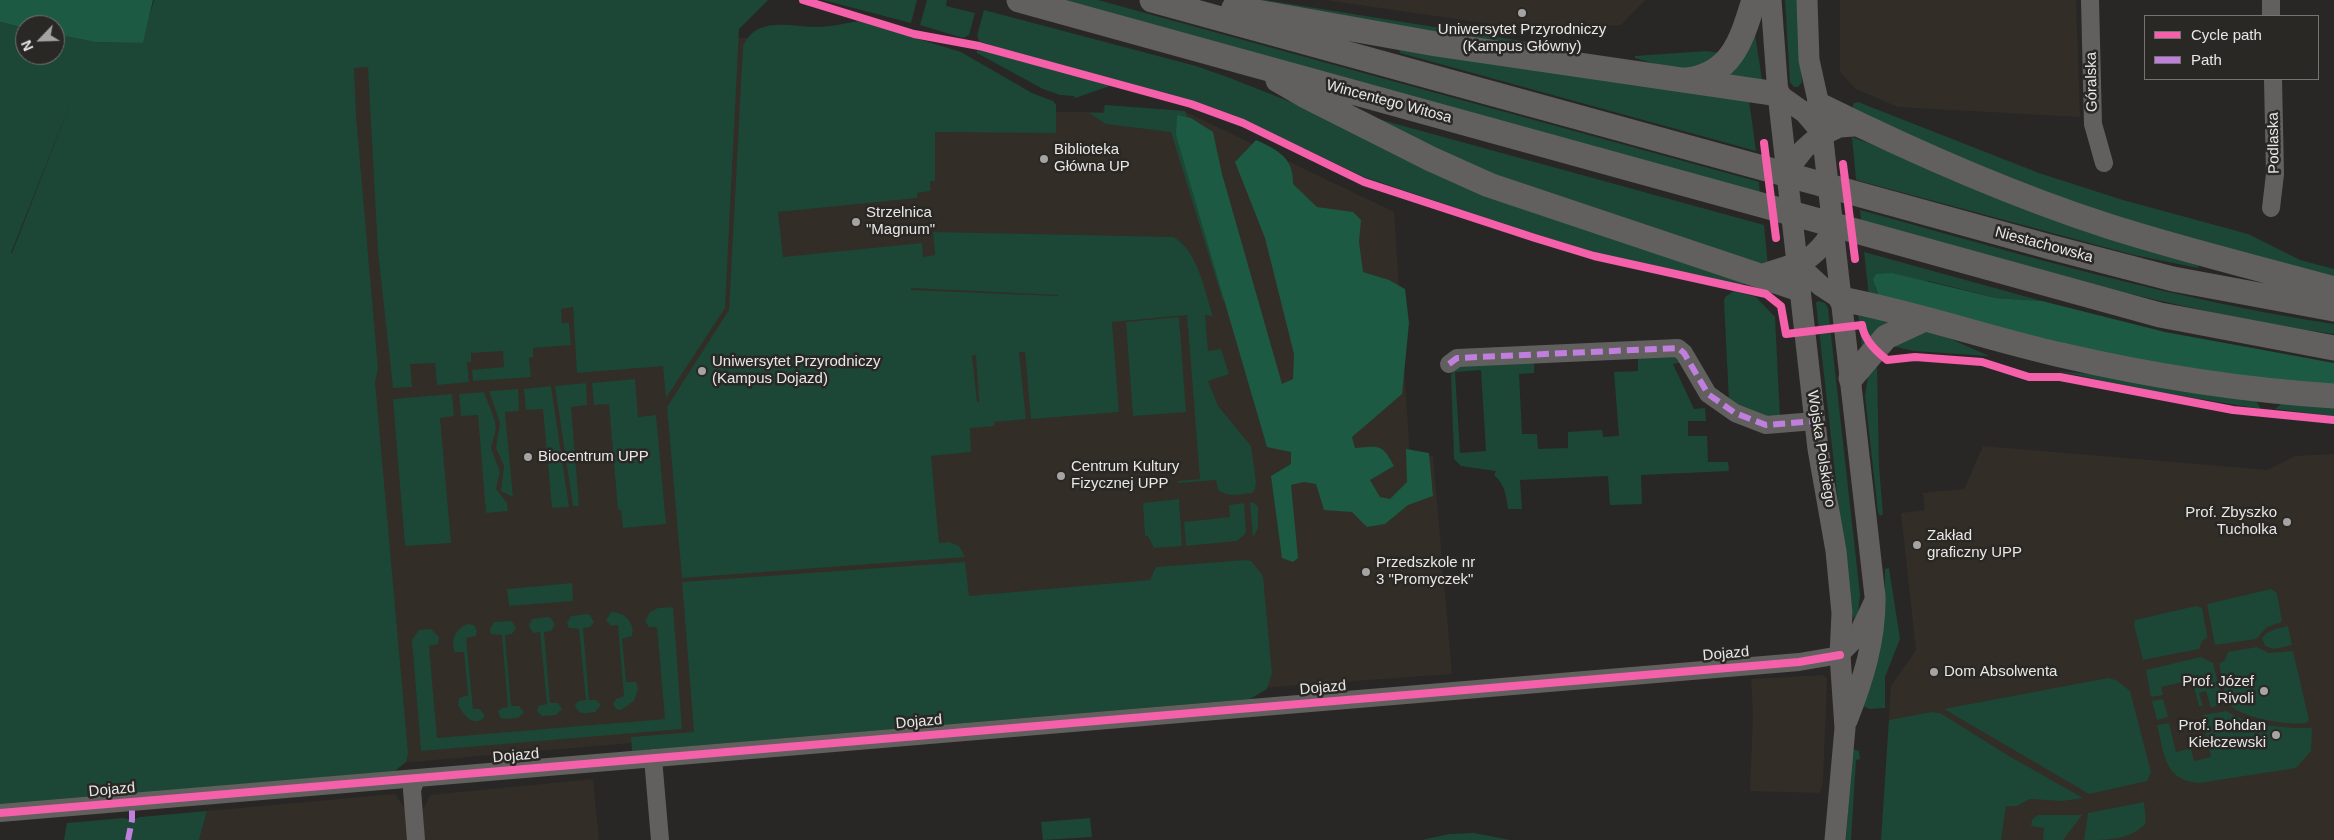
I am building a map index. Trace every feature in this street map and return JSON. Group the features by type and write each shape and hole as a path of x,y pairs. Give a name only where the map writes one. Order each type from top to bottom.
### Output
{"main road":[{"name":"Wincentego Witosa","path":"1019,0 2160,315 2243,333 2334,348"},
{"name":"Niestachowska","path":"1152,0 1757,167 2165,277 2334,309"},
{"path":"1187,0 1436,44 1778,94"},
{"path":"1679,80 1704,76 1728,60 1741,41 1754,0"},
{"path":"1250,63 1304,95 1469,177 1527,199 1764,276 1797,266"},
{"path":"1819,105 1854,124 1962,170 2107,226 2194,252 2334,289"},
{"path":"1822,133 1839,125 1854,124"},
{"path":"1841,299 2044,351 2160,376 2249,389 2334,396"},
{"path":"1851,378 1886,337 1925,319"}],"street":[{"path":"1771,0 1778,94 1792,151 1822,133"},
{"path":"1806,0 1809,60 1819,105 1832,220 1828,251 1797,266 1821,286 1841,299"},
{"name":"Góralska","path":"2090,0 2093,124 2104,163"},
{"path":"2271,0 2271,15"},
{"name":"Podlaska","path":"2271,208 2275,174 2273,80"},
{"path":"1778,94 1805,113 1822,133"},
{"name":"Wojska Polskiego","path":"1792,151 1786,172 1818,449 1836,551 1842,613 1840,655 1844,728 1836,840"},
{"name":"Wojska Polskiego","path":"1828,251 1841,299 1875,596 1874,631 1866,668 1844,728"},
{"path":"1449,364 1457,358 1673,347 1682,350 1708,394 1735,413 1766,425 1815,421"},
{"path":"1840,655 1854,641 1875,596"},
{"name":"Dojazd","path":"0,813 1799,662 1840,655"},
{"path":"653,758 660,840"},
{"path":"416,779 412,790 416,840"}],"shaded area":[{"name":"Uniwersytet Przyrodniczy (Kampus Główny)","path":"1325,0 1645,0 1621,25 1525,29"},
{"path":"1840,0 2076,0 2080,117 1898,107 1856,89 1840,72"},
{"name":"Uniwersytet Przyrodniczy (Kampus Dojazd)","path":"411,35 750,38 1056,112 1103,112 1104,105 1184,111 1394,212 1410,458 1433,456 1452,674 1299,685 388,764 0,523 0,510 87,40"},
{"path":"1983,446 2267,470 2295,456 2334,454 2334,840 1881,840 1891,686 1916,650 1901,513 1925,510 1923,493 1964,489"},
{"path":"1823,675 1827,678 1823,782 1820,793 1750,791 1753,716 1751,679"},
{"path":"593,779 599,840 423,840 421,814 430,795"},
{"path":"395,794 405,809 408,840 199,840 207,811"}],"green space":[{"path":"0,0 153,0 143,43 95,42 65,36 65,15 15,15 15,26 0,22"},
{"path":"154,0 768,0 739,29 725,308 666,398 663,366 577,373 573,307 561,309 562,323 569,323 571,345 533,348 533,357 529,358 531,377 473,381 472,370 504,367 503,351 471,353 471,362 467,362 469,382 437,385 435,363 410,364 412,387 393,388 378,252 368,67 354,68 356,116 378,369 375,381 408,753 406,762 395,771 0,805 0,22 15,26 15,65 65,65 65,36 95,42 142,43","holes":["72,99 12,253 11,253"]},
{"path":"823,0 917,0 911,23"},
{"path":"927,0 947,0 946,6 975,13 969,35 963,38 920,25"},
{"path":"1065,0 1098,0 1756,181 1759,182 1760,195"},
{"path":"1228,0 1265,0 1560,47 1526,47"},
{"path":"1785,0 1797,0 1802,82 1798,87 1794,87 1790,82"},
{"path":"984,10 1196,66 1230,78 1751,284 1735,284 1594,252 1529,232 1364,177 1238,117 1209,106 980,43 977,36"},
{"path":"860,21 961,52 1032,93 1053,101 1056,105 1056,133 935,132 935,181 930,181 930,191 917,193 917,198 778,212 783,257 922,243 923,257 935,255 933,232 1174,237 1189,252 1200,273 1213,316 1205,315 1208,351 1221,349 1229,374 1208,381 1218,406 1251,446 1256,482 1252,493 1226,494 1218,490 1216,480 1178,483 1178,481 1200,479 1187,315 1112,322 1119,412 1031,419 1025,352 1019,352 1026,419 994,422 994,426 970,428 971,452 931,456 939,543 949,542 959,546 965,557 682,578 667,407 729,310 743,46 749,36 766,26 822,27","holes":["911,288 1058,295 1058,296 911,290","976,355 979,402 977,402 972,356"]},
{"path":"1755,34 1762,80 1728,76"},
{"path":"977,49 1110,86 1075,98 1074,96 1060,95 1043,89 977,53"},
{"path":"1399,50 1749,100 1756,151 1400,53"},
{"path":"1707,51 1720,53 1701,71 1661,66 1635,58 1635,56"},
{"path":"1858,102 2039,173 2123,200 2248,234 2300,260 2334,269 2334,278 2072,205 1851,112 1854,103"},
{"path":"1105,105 1185,111 1215,185 1232,300 1223,301 1171,132 1106,124 1089,113 1104,113"},
{"path":"1177,115 1191,118 1213,132 1222,174 1282,384 1293,379 1294,354 1265,238 1235,162 1256,140 1278,151 1288,161 1293,175 1293,184 1317,207 1353,212 1361,220 1359,242 1363,272 1389,280 1405,289 1409,323 1402,394 1352,437 1355,448 1379,448 1386,453 1394,466 1370,480 1380,497 1390,499 1407,482 1406,449 1429,453 1433,496 1408,505 1385,524 1367,527 1352,512 1324,510 1316,484 1304,482 1291,485 1298,558 1293,562 1282,558 1271,476 1291,464 1291,452 1267,447 1176,135"},
{"path":"1378,119 1764,225 1768,266 1492,177"},
{"path":"1852,137 2199,266 2198,268 2134,255 1856,180"},
{"path":"1860,210 2036,259 2154,289 2274,314 2334,324 2334,334 2214,313 2037,270 1861,221"},
{"path":"1864,252 2042,301 1996,298 1929,281 1875,287 1879,298 1869,296"},
{"path":"1892,273 1996,298 2042,301 2165,332 2334,363 2334,387 2154,366 1879,298 1873,279 1876,274"},
{"path":"1734,291 1756,297 1775,317 1780,417 1759,417 1729,401 1724,301 1725,297"},
{"path":"1818,301 1825,303 1828,308 1860,595 1858,613 1854,619 1849,599 1816,303"},
{"path":"1858,314 1892,322 1862,348"},
{"path":"1179,317 1186,412 1133,416 1126,322"},
{"path":"1924,332 1942,335 1989,356 1914,351 1892,346"},
{"path":"1673,355 1683,362 1673,364 1694,409 1705,408 1706,421 1688,421 1688,436 1707,436 1708,462 1728,462 1729,471 1641,475 1642,504 1610,505 1608,476 1520,480 1522,509 1508,509 1503,486 1494,475 1496,471 1461,466 1454,459 1451,375 1458,366 1534,362 1534,373 1519,374 1522,434 1537,434 1538,449 1568,448 1568,432 1602,430 1603,437 1619,436 1614,372 1638,371 1638,356","holes":["1481,370 1486,451 1460,453 1455,372"]},
{"path":"1877,366 1879,466 1883,514 1880,516 1865,396 1868,376"},
{"path":"2057,371 2101,375 2256,401 2261,409 2146,390"},
{"path":"635,379 638,417 656,415 666,524 623,528 621,510 618,510 609,404 594,405 592,383"},
{"path":"586,383 587,405 571,407 579,506 573,506 555,386"},
{"path":"551,386 569,507 552,508 543,409 526,410 524,389"},
{"path":"518,389 519,411 505,412 513,497 501,491 504,466 496,448 500,423 489,391"},
{"path":"484,392 495,421 496,429 491,448 500,472 496,489 507,503 508,511 486,513 478,415 461,416 459,394"},
{"path":"452,394 454,416 440,418 451,543 405,546 393,399"},
{"path":"2281,404 2334,405 2334,416 2275,409"},
{"path":"1179,499 1182,546 1154,548 1148,536 1145,536 1143,503"},
{"path":"1250,502 1258,507 1258,528 1253,538"},
{"path":"1244,503 1246,533 1237,541 1186,546 1184,522 1230,517 1229,505"},
{"path":"1251,561 1263,576 1272,674 1267,689 1250,699 632,751 631,737 694,732 682,582 965,562 969,596 1150,580 1156,567"},
{"path":"1889,568 1900,639 1885,677 1885,708 1870,709 1863,706 1885,596 1885,569"},
{"path":"572,583 573,601 509,606 507,589"},
{"path":"2271,589 2277,593 2282,622 2267,627 2256,639 2215,645 2207,604"},
{"path":"2196,606 2202,608 2207,635 2199,649 2143,660 2134,625 2135,620"},
{"path":"673,607 682,729 421,751 412,640 419,630 431,629 439,637 438,644 429,646 437,738 665,719 657,627 649,627 645,621 650,612 658,608"},
{"path":"611,612 624,616 630,622 633,631 632,636 622,639 626,682 636,682 638,689 634,701 621,710 616,709 613,704 616,699 624,696 618,625 611,626 606,620"},
{"path":"590,615 594,622 590,627 583,628 589,700 596,700 601,705 595,712 585,713 580,712 575,704 586,700 579,629 569,628 567,623 571,616"},
{"path":"551,618 555,625 551,631 544,632 550,703 558,703 562,709 556,715 542,716 537,711 538,706 547,704 540,632 533,633 529,626 532,619"},
{"path":"512,621 516,628 512,634 505,635 511,706 519,706 524,712 518,718 504,719 500,717 498,711 508,707 502,635 491,634 490,629 494,622"},
{"path":"468,624 474,625 477,631 476,636 466,638 473,709 480,709 485,716 477,721 469,719 462,712 458,704 459,698 468,695 464,652 455,652 453,643 457,631"},
{"path":"2288,626 2292,645 2274,649 2265,646 2262,638 2265,635"},
{"path":"2257,647 2269,653 2293,651 2309,720 2306,723 2278,722 2256,717 2237,710 2228,702 2224,692 2219,664 2225,660 2228,652"},
{"path":"2201,657 2213,663 2223,703 2211,708 2206,691 2199,693 2203,706 2199,706 2192,680 2161,687 2163,695 2151,697 2146,670"},
{"path":"2108,678 2116,680 2130,691 2151,772 2147,781 2089,794 1944,709"},
{"path":"2163,699 2168,717 2157,720 2152,701"},
{"path":"2226,711 2252,724 2312,728 2311,751 2296,768 2199,783 2187,781 2179,777 2172,771 2164,755 2157,725 2169,723 2176,752 2191,748 2194,761 2211,757 2202,718 2203,715"},
{"path":"1932,712 1940,713 2009,756 2083,798 2062,801 2030,799 2017,806 2006,806 2001,840 1881,840 1889,720"},
{"path":"1852,749 1859,751 1860,759 1856,760 1851,840 1846,840"},
{"path":"2144,802 2146,823 2134,833 2119,838 2084,840 2088,813"},
{"path":"207,811 199,840 64,840 67,823 124,818 132,820 140,817"},
{"path":"2038,815 2082,815 2063,840 2043,840 2044,828 2031,826 2032,820"},
{"path":"1090,818 1092,837 1043,840 1041,822"},
{"path":"1474,833 1510,840 1422,840 1449,834"}],"marked path":[{"path":"1449,364 1457,358 1678,348 1684,353 1708,394 1735,413 1766,425 1815,421"},
{"path":"128,840 132,820 132,802"}],"cycle path":[{"path":"803,0 914,34 979,46 1191,104 1243,123 1364,182 1535,238 1594,256 1766,294 1781,306 1786,334 1862,325 1865,336 1887,360 1915,357 1982,362 2029,377 2060,377 2233,410 2334,420"},
{"path":"1764,143 1776,238"},
{"path":"1843,164 1855,259"},
{"path":"0,813 1799,662 1840,655"}],"place":[{"name":"Uniwersytet Przyrodniczy (Kampus Główny)","path":"1522,13"},
{"name":"Biblioteka Główna UP","path":"1044,159"},
{"name":"Strzelnica \"Magnum\"","path":"856,222"},
{"name":"Uniwersytet Przyrodniczy (Kampus Dojazd)","path":"702,371"},
{"name":"Biocentrum UPP","path":"528,457"},
{"name":"Centrum Kultury Fizycznej UPP","path":"1061,476"},
{"name":"Prof. Zbyszko Tucholka","path":"2287,522"},
{"name":"Zakład graficzny UPP","path":"1917,545"},
{"name":"Przedszkole nr 3 \"Promyczek\"","path":"1366,572"},
{"name":"Dom Absolwenta","path":"1934,672"},
{"name":"Prof. Józef Rivoli","path":"2264,691"},
{"name":"Prof. Bohdan Kiełczewski","path":"2276,735"}]}
